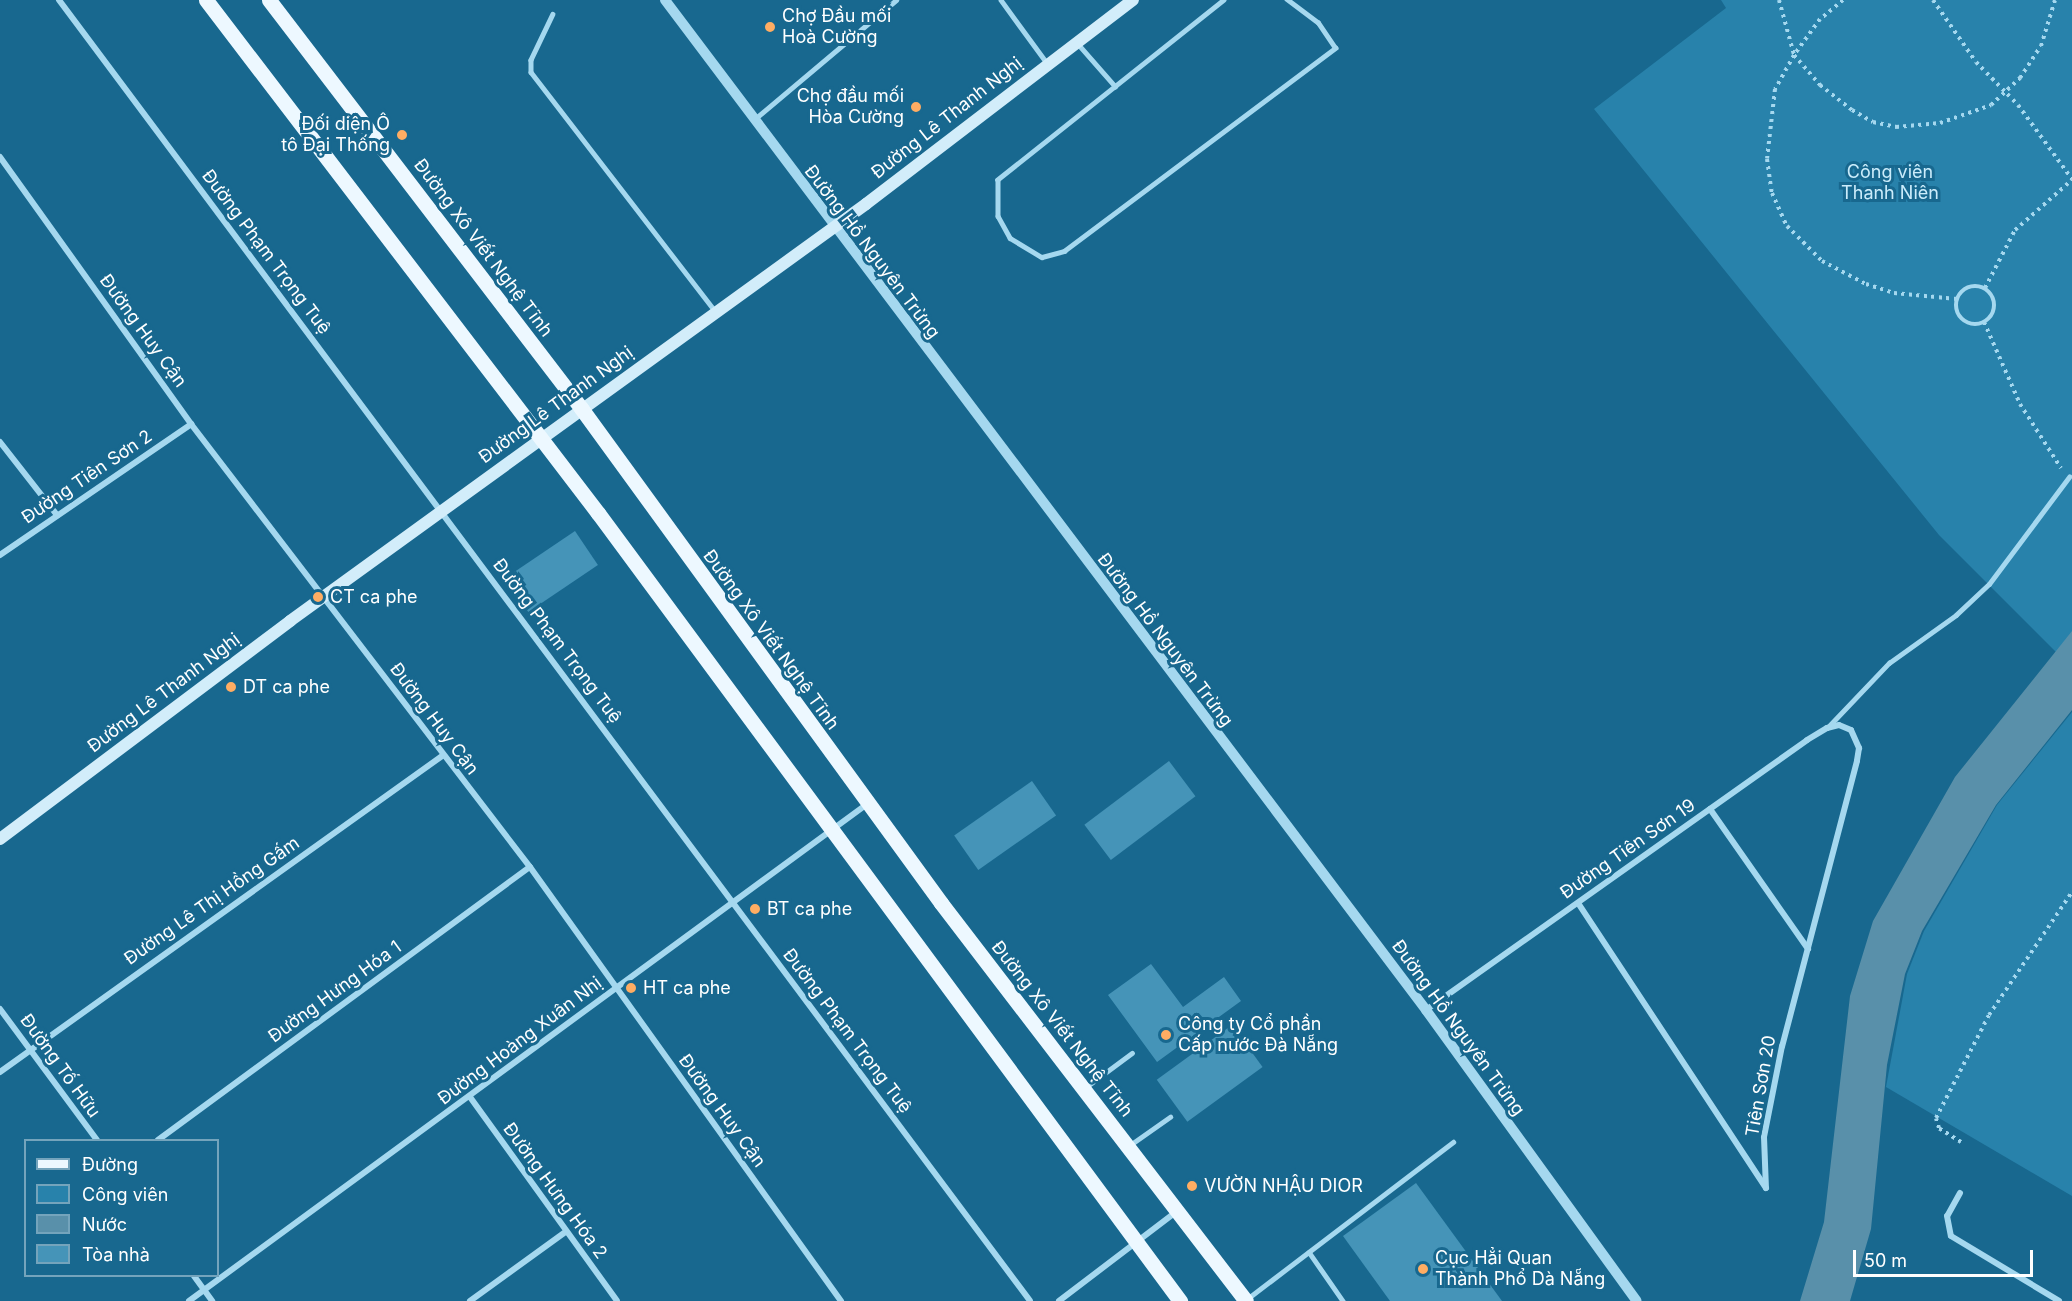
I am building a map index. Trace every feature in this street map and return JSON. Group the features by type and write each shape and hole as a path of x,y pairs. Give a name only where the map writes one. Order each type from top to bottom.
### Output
{"main road":[{"path":"206,0 541,438 1180,1301"},
{"name":"Đường Xô Viết Nghệ Tĩnh","path":"269,0 581,408 867,804 1245,1301"},
{"name":"Đường Lê Thanh Nghị","path":"0,839 581,408 833,228 1047,63 1133,0"}],"street":[{"name":"Đường Phạm Trọng Tuệ","path":"60,0 1030,1301"},
{"name":"Đường Hồ Nguyên Trừng","path":"665,0 833,228 1426,1010 1637,1301"},
{"name":"Đường Huy Cận","path":"0,157 191,424 442,756 530,867 841,1301"},
{"name":"Đường Tiên Sơn 2","path":"0,555 191,424"},
{"path":"0,442 57,514"},
{"name":"Tiên Sơn 20","path":"1578,903 1766,1188 1764,1137 1782,1046 1859,748 1851,730 1839,725 1827,728"},
{"name":"Đường Tiên Sơn 19","path":"1426,1010 1827,728"},
{"name":"Đường Lê Thị Hồng Gấm","path":"0,1072 29,1049 442,756"},
{"name":"Đường Hoàng Xuân Nhị","path":"189,1301 470,1098 615,988 734,904 867,804"},
{"path":"1710,809 1808,949"},
{"name":"Đường Hưng Hóa 1","path":"159,1139 530,867"},
{"name":"Đường Tố Hữu","path":"0,1009 96,1139"},
{"name":"Đường Hưng Hóa 2","path":"470,1098 564,1233 617,1301"},
{"path":"1960,1193 1947,1216 1951,1236 2059,1301"},
{"path":"1059,1301 1134,1241 1178,1210"},
{"path":"470,1301 564,1233"},
{"path":"195,1277 212,1301"}],"lane":[{"path":"753,120 896,0"},
{"path":"1001,0 1047,63"},
{"path":"1224,0 998,180 999,216 1010,238 1042,257 1064,251 1335,48 1318,23 1287,0"},
{"path":"553,14 534,51 531,72 717,313"},
{"path":"1077,43 1115,86"},
{"path":"1827,728 1889,663 1989,585 2069,477"},
{"path":"1083,1088 1132,1053"},
{"path":"1128,1146 1170,1117"},
{"path":"1245,1301 1453,1142"},
{"path":"1309,1252 1343,1301"}],"path":[{"path":"1779,0 1794,55 1835,97 1864,118 1884,126 1960,118 1979,112 2007,92 2041,45 2055,0"},
{"path":"1843,0 1820,19 1794,55 1775,89 1767,159 1772,193 1787,226 1822,261 1866,284 1894,293 1957,299"},
{"path":"1933,0 1976,62 2007,92 2072,180 2015,230 1985,288"},
{"path":"1968,286 1985,288 1995,305 1984,322 1971,324 1960,317 1957,299 1968,286"},
{"path":"1984,322 2036,434 2069,477"},
{"path":"1961,1142 1939,1128 1936,1118 1989,1015 2072,892"}],"green space":[{"name":"Công viên Thanh Niên","path":"1721,0 2072,0 2072,668 1939,535 1594,109 1726,8"},
{"path":"2072,712 2072,1196 1886,1087 1907,974 1924,931 1997,805"}],"water":[{"path":"2072,631 2072,710 1996,805 1922,931 1905,974 1887,1065 1871,1229 1850,1301 1800,1301 1824,1222 1850,996 1873,921 1955,777"}],"building":[{"path":"575,531 598,565 528,612 505,578"},
{"path":"1169,761 1195,796 1111,860 1084,825"},
{"path":"1032,781 1056,815 978,870 954,835"},
{"name":"Công ty Cổ phần Cấp nước Đà Nẵng","path":"1151,964 1183,1007 1224,977 1241,1001 1157,1062 1108,995"},
{"path":"1232,1025 1263,1067 1187,1122 1157,1080"},
{"name":"Cục Hẳi Quan Thành Phổ Dà Nẵng","path":"1416,1183 1502,1301 1390,1301 1343,1236"}],"place":[{"name":"Chợ Đầu mối Hoà Cường","path":"770,27"},
{"name":"Chợ đầu mối Hòa Cường","path":"916,107"},
{"name":"Đối diện Ô tô Đại Thống","path":"402,135"},
{"name":"CT ca phe","path":"318,597"},
{"name":"DT ca phe","path":"231,687"},
{"name":"BT ca phe","path":"755,909"},
{"name":"HT ca phe","path":"631,988"},
{"name":"Công ty Cổ phần Cấp nước Đà Nẵng","path":"1166,1035"},
{"name":"VƯỜN NHẬU DIOR","path":"1192,1186"},
{"name":"Cục Hẳi Quan Thành Phổ Dà Nẵng","path":"1423,1269"}]}
